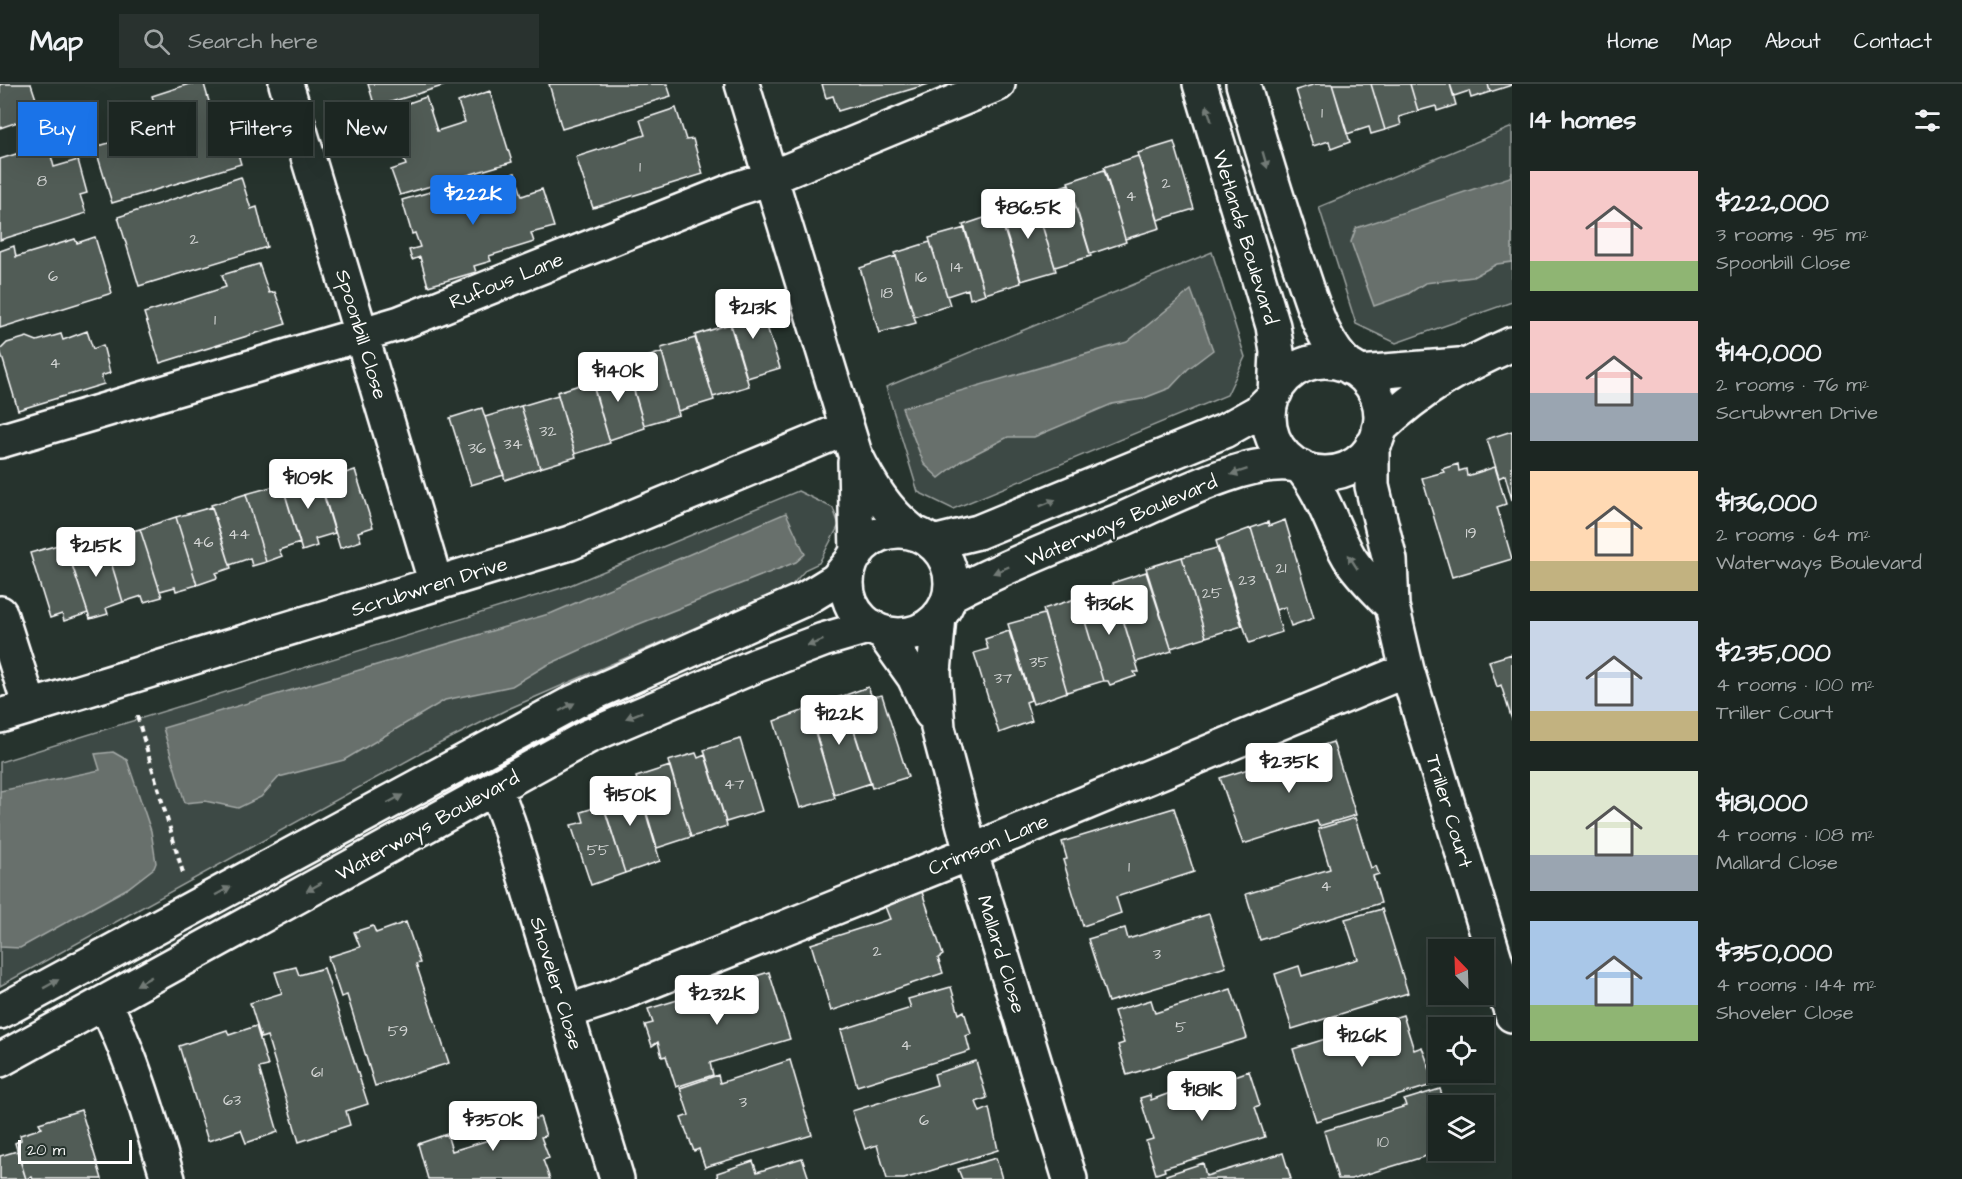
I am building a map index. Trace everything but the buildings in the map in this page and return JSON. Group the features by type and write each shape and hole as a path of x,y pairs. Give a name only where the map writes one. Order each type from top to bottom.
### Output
{"street":[{"name":"Spoonbill Close","path":"286,84 436,584"},
{"path":"742,84 851,441 871,486 894,515 924,538 949,566 951,580 944,606 913,633 897,634 877,629 860,617 850,598 848,576 854,558 858,524 851,441"},
{"name":"Rufous Lane","path":"0,441 400,323 770,178 999,84"},
{"name":"Wetlands Boulevard","path":"1200,84 1273,326 1277,352 1273,395"},
{"name":"Wetlands Boulevard","path":"1243,84 1280,211 1320,324 1339,357 1355,371"},
{"path":"1299,466 1325,472 1341,470 1358,461 1405,404 1463,365 1512,344"},
{"path":"854,558 865,544 888,532 924,538 978,532 1224,431 1258,412 1285,377 1306,364 1328,361 1355,371 1371,386 1378,400 1375,438"},
{"path":"1355,371 1463,365"},
{"path":"1273,395 1269,415 1272,435 1282,453 1299,466 1324,500 1347,554 1357,570 1392,606"},
{"name":"Triller Court","path":"1375,438 1372,486 1390,560 1392,606 1407,670 1512,1015"},
{"name":"Scrubwren Drive","path":"15,711 570,543 851,441"},
{"name":"Waterways Boulevard","path":"944,606 992,574 1220,478 1275,462 1299,466"},
{"name":"Waterways Boulevard","path":"0,1012 574,702 805,599 836,580 854,558"},
{"name":"Mallard Close","path":"938,728 934,672 944,606"},
{"path":"0,613 15,711"},
{"name":"Waterways Boulevard","path":"0,1060 495,787 623,720 823,640 877,629"},
{"name":"Mallard Close","path":"877,629 914,677 938,728 971,854 1070,1179"},
{"name":"Crimson Lane","path":"566,1012 612,998 971,854 999,839 1407,670"},
{"name":"Shoveler Close","path":"495,787 617,1179"},
{"path":"105,1002 120,1033 141,1089 168,1179"}],"path":[{"path":"137,716 182,868"}],"shaded area":[{"path":"1512,127 1512,302 1396,343 1356,324 1319,207"},
{"path":"1512,172 1512,262 1497,264 1473,277 1425,283 1408,294 1374,306 1351,242 1356,228 1510,177"},
{"path":"1212,252 1245,357 1227,395 953,509 918,492 886,387"},
{"path":"1191,290 1213,350 1188,369 1170,388 1142,399 1112,404 1034,437 1008,437 961,461 939,478 924,464 902,408 1127,342"},
{"path":"798,491 833,508 839,525 819,563 806,569 791,586 508,709 425,751 0,986 0,762 568,586"},
{"path":"786,513 805,554 796,562 629,628 545,666 512,686 445,700 344,760 279,777 261,797 238,808 205,801 185,803 163,728 552,613"},
{"path":"113,752 127,760 151,831 156,863 154,868 128,888 20,948 0,947 0,791 100,770 95,754"}]}
